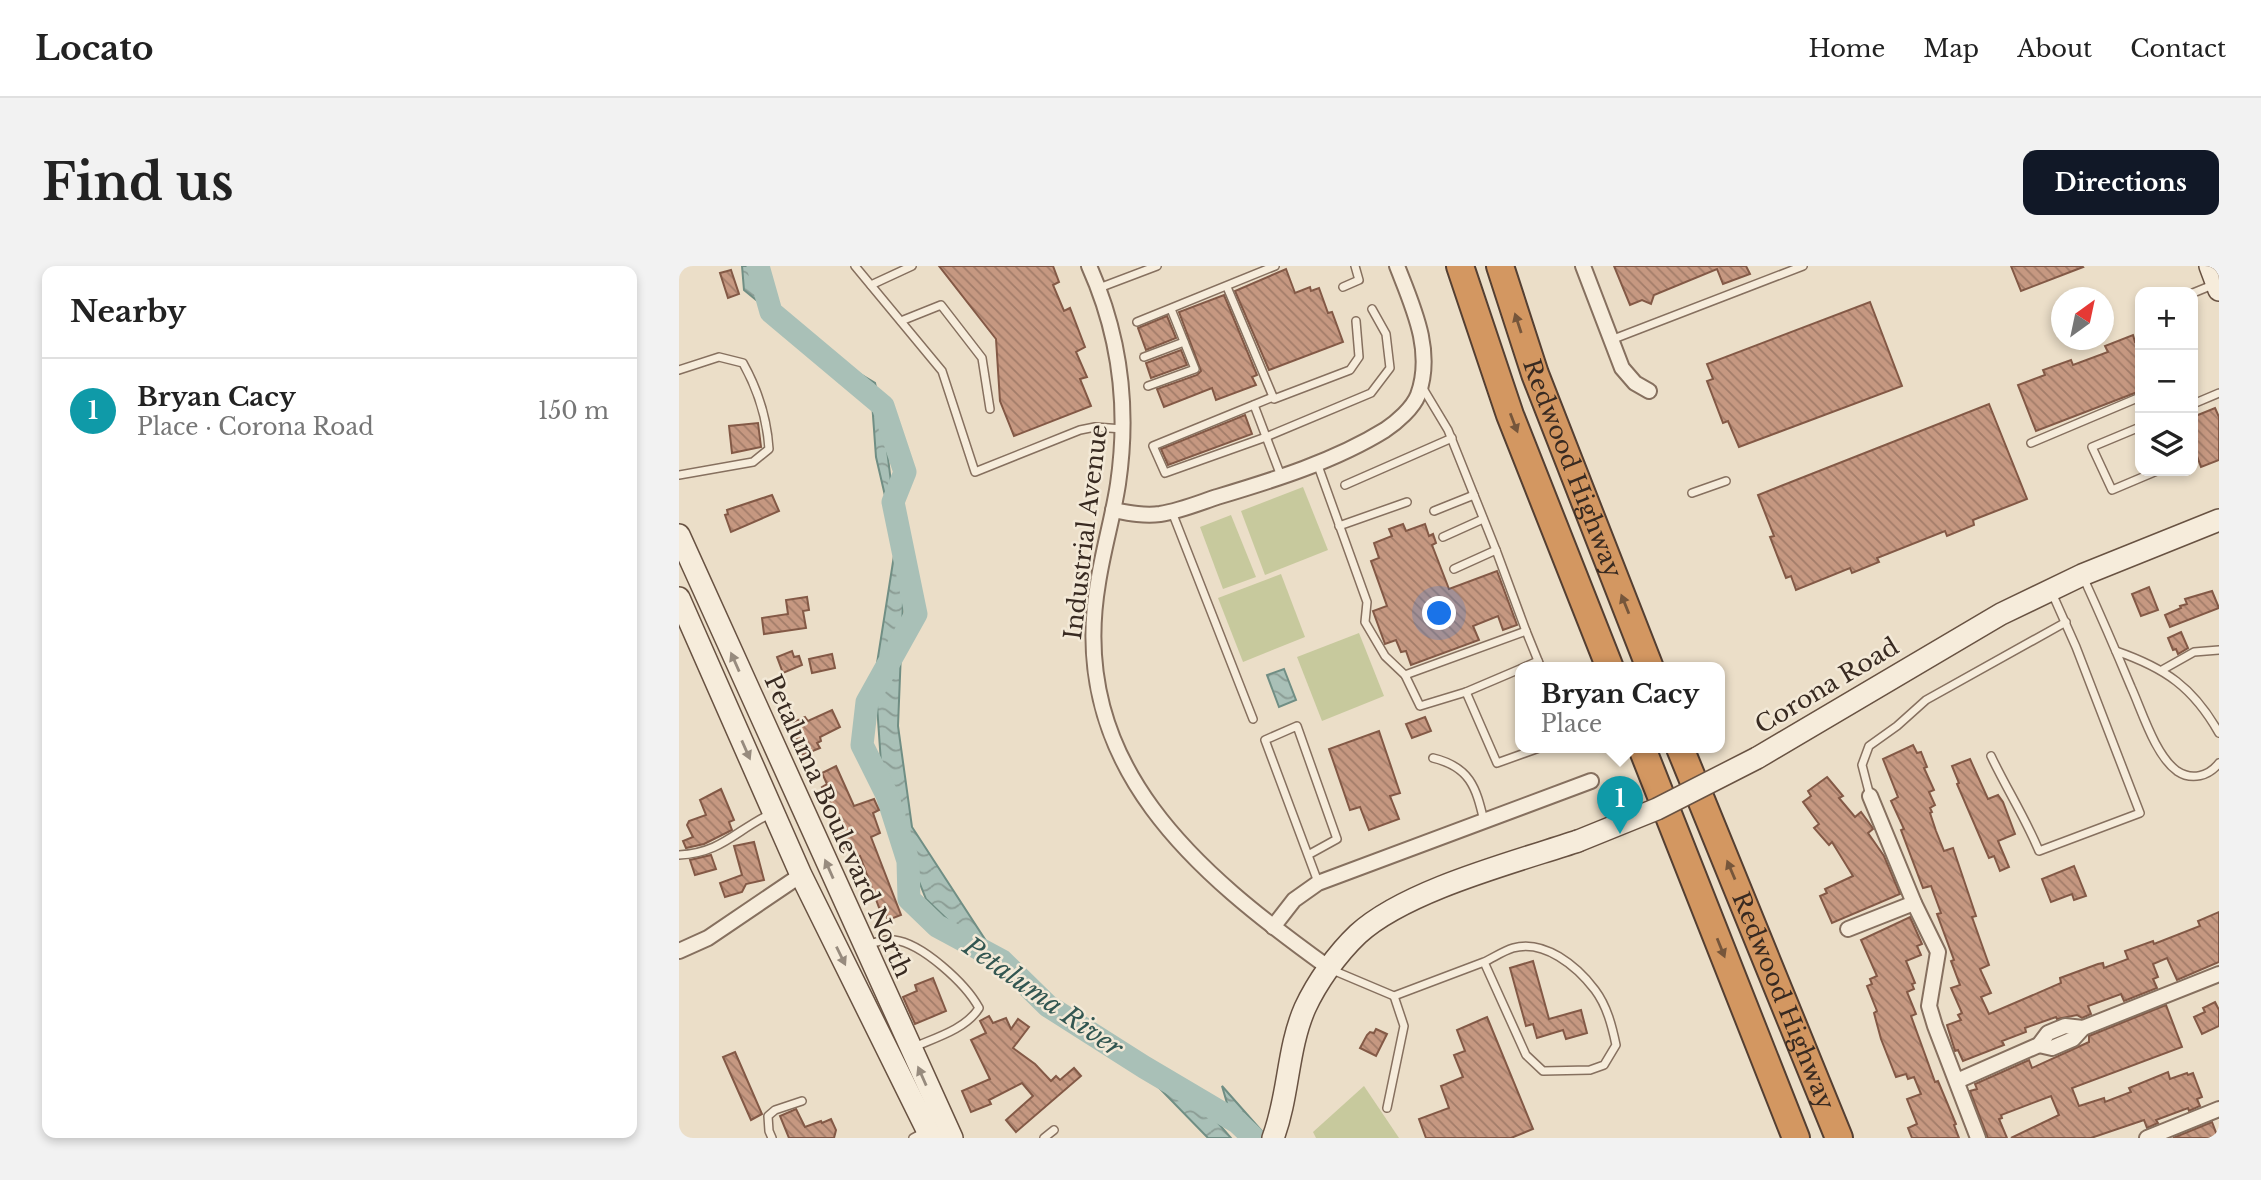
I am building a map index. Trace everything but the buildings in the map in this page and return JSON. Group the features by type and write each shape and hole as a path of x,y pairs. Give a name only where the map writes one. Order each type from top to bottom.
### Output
{"highway":[{"name":"Redwood Highway","path":"1460,266 1510,415 1608,662"},
{"name":"Redwood Highway","path":"1500,266 1535,374 1648,662"},
{"name":"Redwood Highway","path":"1644,753 1796,1138"},
{"name":"Redwood Highway","path":"1682,753 1839,1138"}],"main road":[{"name":"Corona Road","path":"1276,1132 1305,1010 1329,968 1357,934 1395,909 1444,887 1578,841 1657,809 1758,758 1957,638 2051,589 2218,524"},
{"name":"Petaluma Boulevard North","path":"679,535 952,1138"},
{"name":"Petaluma Boulevard North","path":"680,605 801,875 924,1135"}],"street":[{"name":"Industrial Avenue","path":"1089,266 1111,326 1120,372 1123,429 1118,487 1098,583 1093,634 1098,689 1109,729 1134,782 1178,843 1237,899 1329,968"},
{"path":"1113,510 1149,515 1171,511 1317,463 1387,429 1417,398 1424,356 1415,313 1397,266"},
{"path":"1583,266 1622,368 1635,383 1650,391"},
{"path":"1273,927 1294,900 1318,883 1591,781"},
{"path":"1870,796 1914,904 1938,953 1929,1006 1978,1138"},
{"path":"679,951 708,938 801,875"},
{"path":"1848,929 1914,904"},
{"path":"1957,1082 2039,1045 2052,1048 2073,1039 2083,1028 2219,974"},
{"path":"2147,1138 2219,1109"}],"lane":[{"path":"855,266 942,371 975,472 1080,430 1095,427 1123,429"},
{"path":"871,285 912,266"},
{"path":"1099,288 1157,266"},
{"path":"1137,322 1275,266"},
{"path":"1343,287 1359,280 1355,266"},
{"path":"1611,340 1803,266"},
{"path":"2198,290 2215,280"},
{"path":"1227,287 1273,397"},
{"path":"901,321 941,305 982,358 990,409"},
{"path":"1148,386 1195,369 1171,309"},
{"path":"1356,321 1359,357 1350,370 1274,399 1273,397 1153,446 1165,473 1266,437 1371,393 1390,368 1386,334 1372,309"},
{"path":"1144,357 1184,342"},
{"path":"679,370 719,357 743,363 754,382 768,425 769,449 753,462 679,475"},
{"path":"1421,384 1451,438 1539,662"},
{"path":"2198,402 2219,393"},
{"path":"2031,443 2135,399"},
{"path":"1254,405 1281,475"},
{"path":"2135,429 2092,447 2112,490 2145,476"},
{"path":"1345,485 1451,438"},
{"path":"1317,463 1367,602 1366,622 1385,656 1405,675 1420,706 1466,692 1515,671"},
{"path":"1692,493 1726,481"},
{"path":"1434,511 1474,495"},
{"path":"1339,526 1407,502"},
{"path":"1171,511 1253,719"},
{"path":"1443,537 1483,519"},
{"path":"1454,569 1496,550"},
{"path":"2082,575 2148,726 2168,762 2189,777 2213,771 2219,763"},
{"path":"1990,756 2014,803 2024,815 2039,850 2140,813 2051,589"},
{"path":"1870,796 1863,765 1869,747 1926,700 2066,622"},
{"path":"1405,675 1526,631"},
{"path":"2162,670 2194,652 2219,650"},
{"path":"2116,651 2153,665 2186,689 2219,733"},
{"path":"1466,692 1497,763 1525,753"},
{"path":"1308,855 1337,839 1297,726 1265,740 1318,883"},
{"path":"1433,758 1452,764 1473,783 1484,821"},
{"path":"679,855 715,848 749,824 773,813"},
{"path":"863,946 897,940 912,946 948,971 973,997 979,1008 966,1021 947,1033 910,1049"},
{"path":"1329,968 1394,996 1484,962 1513,948 1534,946 1551,951 1596,990 1609,1018 1616,1045 1604,1065 1590,1070 1543,1071 1526,1055 1484,962"},
{"path":"1388,1108 1404,1027 1394,996"},
{"path":"772,1138 768,1116 775,1110 802,1101"},
{"path":"1044,1138 1054,1130"}],"green space":[{"path":"1303,487 1328,550 1265,575 1241,511"},
{"path":"1231,515 1256,577 1223,589 1200,527"},
{"path":"1281,574 1305,637 1243,662 1218,598"},
{"path":"1359,633 1384,696 1322,721 1297,657"},
{"path":"1364,1086 1399,1138 1316,1138 1313,1132"}],"water":[{"path":"742,266 753,266 758,290 837,360 875,383 883,418 891,482 906,528 898,726 912,827 992,950 1063,1008 1186,1086 1231,1138 1208,1138 1132,1060 1005,975 926,899 883,792 875,676 896,543 876,457 872,402 805,340 744,290"},
{"path":"1284,669 1296,700 1279,707 1267,675"},
{"path":"1222,1086 1268,1138 1253,1138 1229,1110"}],"waterway":[{"name":"Petaluma River","path":"758,266 771,312 883,406 905,472 893,502 916,614 867,702 862,745 887,795 908,861 909,899 937,926 1002,961 1048,1006 1237,1122 1254,1138"}],"place":[{"name":"Bryan Cacy","path":"1620,834"}]}
